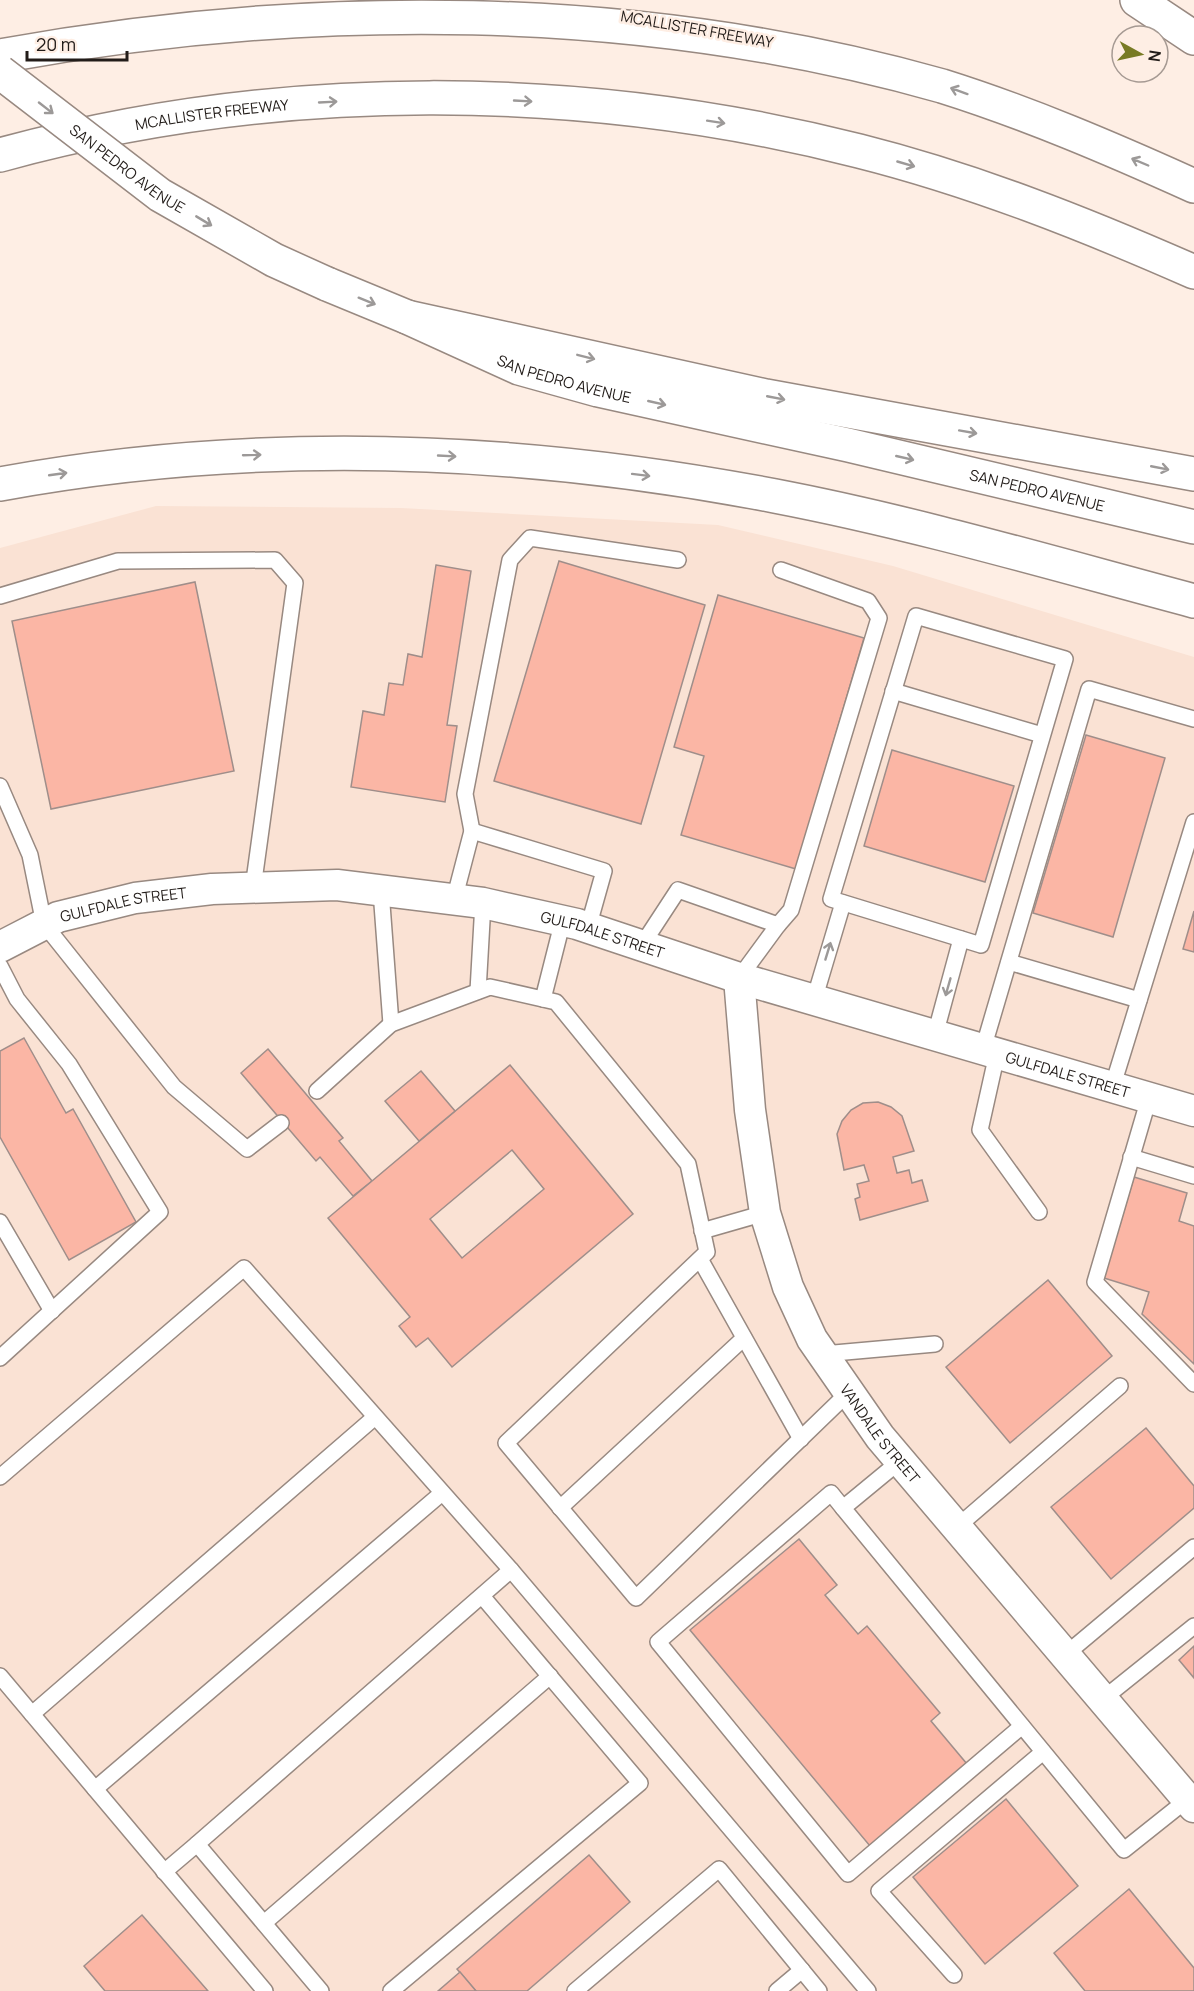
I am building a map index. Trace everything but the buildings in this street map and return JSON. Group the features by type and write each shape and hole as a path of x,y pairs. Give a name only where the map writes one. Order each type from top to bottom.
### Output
{"main road":[{"path":"1137,0 1194,38"},
{"name":"MCALLISTER FREEWAY","path":"0,56 159,23 280,10 463,4 587,11 708,28 885,68 945,86 1039,121 1194,186"},
{"name":"SAN PEDRO AVENUE","path":"0,72 160,195 274,260 519,368 598,390 848,445 1194,527"},
{"name":"MCALLISTER FREEWAY","path":"0,155 147,123 310,103 434,98 557,102 741,125 899,162 1036,207 1194,272"},
{"path":"407,317 766,396 1194,474"},
{"path":"0,484 148,462 275,455 407,454 578,467 707,484 829,507 942,533 1194,601"}],"street":[{"name":"GULFDALE STREET","path":"0,947 58,917 135,898 212,889 337,885 469,901 575,924 739,978 1194,1111"},
{"name":"VANDALE STREET","path":"739,978 750,1110 765,1212 788,1287 812,1339 900,1461 1191,1803"}],"lane":[{"path":"478,991 469,901 472,831 465,794 510,560 530,538 678,560"},
{"path":"0,596 118,561 275,560 295,583 253,888"},
{"path":"739,978 791,910 879,618 868,601 782,570"},
{"path":"916,616 1065,659 1042,735 981,945 831,899 916,616"},
{"path":"1039,1212 981,1130 990,1052 1009,962 1089,689 1194,719"},
{"path":"893,691 1042,735"},
{"path":"0,786 30,855 44,924 174,1087 247,1149 281,1123"},
{"path":"1112,1088 1194,822"},
{"path":"472,831 604,871 575,924 543,999"},
{"path":"642,945 678,890 778,925"},
{"path":"381,891 391,1024"},
{"path":"814,1000 843,903"},
{"path":"935,1035 961,939"},
{"path":"1009,962 1139,1000"},
{"path":"0,966 17,999 69,1064 160,1212 0,1358"},
{"path":"316,1092 391,1024 490,987 556,1002 688,1164 707,1252 506,1443 636,1598 849,1392"},
{"path":"1149,1098 1095,1282 1194,1384"},
{"path":"1131,1157 1194,1176"},
{"path":"702,1231 765,1212"},
{"path":"0,1222 52,1311"},
{"path":"700,1259 801,1439"},
{"path":"0,1477 244,1268 511,1570 868,1991"},
{"path":"560,1508 744,1338"},
{"path":"823,1354 935,1344"},
{"path":"957,1527 1120,1386"},
{"path":"32,1714 375,1417"},
{"path":"843,1508 900,1461"},
{"path":"1022,1726 848,1874 658,1642 831,1492 1124,1850 1191,1803"},
{"path":"95,1789 442,1493"},
{"path":"1065,1655 1194,1547"},
{"path":"164,1872 511,1570"},
{"path":"391,1991 640,1783 482,1596"},
{"path":"1103,1699 1194,1626"},
{"path":"0,1676 265,1991"},
{"path":"264,1923 550,1676"},
{"path":"954,1975 879,1891 1043,1752"},
{"path":"197,1844 321,1991"},
{"path":"575,1991 719,1869 819,1991"},
{"path":"777,1991 802,1970"}],"shaded area":[{"path":"156,506 401,508 718,525 893,566 1194,657 1194,1991 0,1991 0,548"}]}
